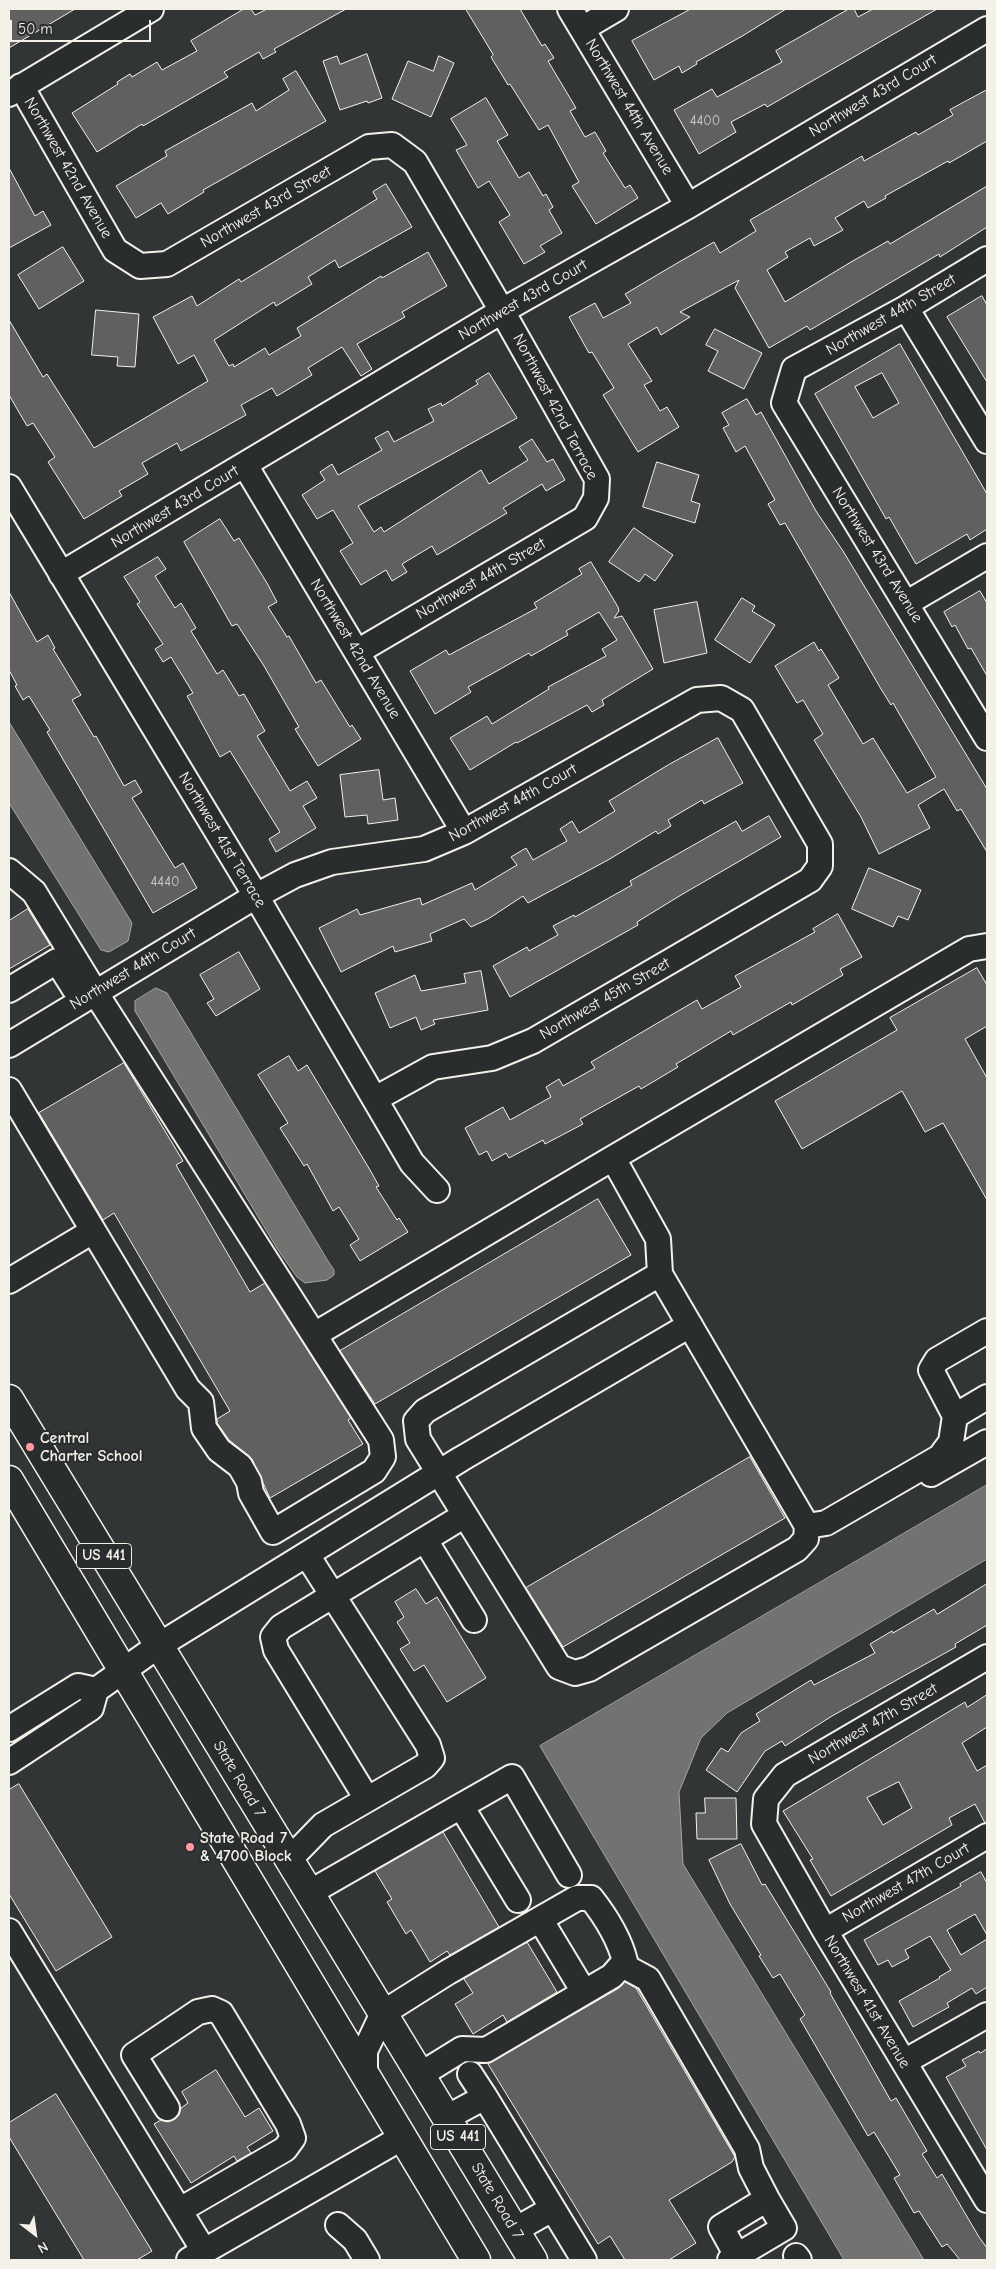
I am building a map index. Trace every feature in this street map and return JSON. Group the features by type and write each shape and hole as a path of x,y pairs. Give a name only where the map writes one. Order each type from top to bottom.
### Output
{"main road":[{"name":"State Road 7","path":"9,1399 533,2260"},
{"name":"US 441","path":"9,1480 476,2260"}],"street":[{"path":"15,90 151,9"},
{"name":"Northwest 44th Avenue","path":"570,9 688,206"},
{"path":"582,29 616,9"},
{"name":"Northwest 43rd Court","path":"61,574 502,311 688,206 987,29"},
{"name":"Northwest 42nd Avenue","path":"15,90 115,250 140,266"},
{"name":"Northwest 43rd Street","path":"140,266 167,264 369,147 392,145"},
{"name":"Northwest 42nd Terrace","path":"392,145 415,162 502,311 597,479 596,498"},
{"name":"Northwest 44th Street","path":"794,369 906,308 987,259"},
{"path":"906,308 987,441"},
{"name":"Northwest 43rd Avenue","path":"794,369 784,403 907,603 987,738"},
{"name":"Northwest 42nd Avenue","path":"245,465 464,832"},
{"name":"Northwest 41st Terrace","path":"9,487 256,896 412,1163 437,1190"},
{"name":"Northwest 44th Street","path":"357,652 585,518 596,498"},
{"path":"907,603 987,556"},
{"name":"Northwest 44th Court","path":"11,1039 295,875 332,862 424,849 464,832 697,700 722,698 742,710 820,844 820,866"},
{"name":"Northwest 45th Street","path":"375,1099 433,1067 492,1058 533,1042 810,880 820,866"},
{"path":"12,879 34,892 88,996 314,1335 381,1440 383,1456 374,1471 273,1532"},
{"path":"314,1335 969,949 987,946"},
{"path":"9,990 57,960 88,996"},
{"path":"9,1090 188,1390 194,1432 208,1457 251,1493 273,1532 333,1595 428,1745 432,1758 425,1766 323,1825 289,1860"},
{"path":"613,1158 658,1239 660,1274 807,1526 806,1539 797,1550"},
{"path":"9,1281 93,1231"},
{"path":"660,1274 425,1411 416,1421 418,1439 559,1667 575,1673 589,1669 987,1442"},
{"path":"9,1762 91,1708 96,1690 158,1646 439,1473 690,1325"},
{"path":"807,1526 826,1523 940,1457 951,1442 955,1416 931,1370 937,1360 987,1331"},
{"path":"955,1416 987,1397"},
{"path":"367,1799 276,1650 273,1637 281,1627 466,1515"},
{"path":"425,1540 474,1620"},
{"name":"Northwest 47th Street","path":"766,1799 785,1775 987,1658"},
{"path":"9,1729 78,1686 96,1690"},
{"path":"309,1893 512,1777 569,1875"},
{"name":"Northwest 41st Avenue","path":"766,1799 764,1824 825,1931 987,2200"},
{"path":"461,1806 518,1900"},
{"name":"Northwest 47th Court","path":"825,1931 987,1836"},
{"path":"365,2073 365,2051 382,2013 448,1972 577,1898 591,1898 621,1944 625,1961 612,1976 486,2050 462,2049 420,2075"},
{"path":"540,1919 584,1992"},
{"path":"9,1931 180,2210 197,2256 403,2137"},
{"path":"622,1965 648,1979 747,2149 751,2168 784,2228 734,2258 721,2227 767,2199"},
{"path":"168,2108 134,2055 198,2012 212,2009 222,2013 288,2124 293,2138 285,2149 180,2210"},
{"path":"904,2062 987,2015"},
{"path":"470,2074 584,2260"},
{"path":"446,2118 485,2097"},
{"path":"515,2230 552,2209"},
{"path":"338,2225 355,2240 367,2260"}],"shaded area":[{"path":"9,722 132,923 128,941 109,952 101,950 9,803"},
{"path":"156,988 167,993 334,1270 334,1275 327,1280 305,1283 297,1277 278,1250 135,1011 135,1001"},
{"path":"987,1485 987,1559 727,1713 701,1738 679,1792 683,1864 924,2260 844,2260 540,1746"}],"building":[{"path":"9,9 75,9 9,48"},
{"path":"244,9 251,9 255,15 267,9 346,9 274,49 276,52 263,59 259,52 224,72 228,77 143,126 142,124 97,152 72,113 118,84 117,82 130,74 132,77 157,62 162,70 197,51 191,41"},
{"path":"466,9 520,9 542,46 545,44 554,58 548,61 576,108 570,111 585,137 595,132 606,151 603,153 625,188 630,185 638,198 596,224 572,186 579,182 548,125 539,130 491,57 493,55"},
{"path":"691,9 786,9 696,62 697,64 682,73 679,66 654,80 632,41"},
{"path":"849,9 854,9 858,17 873,9 937,9 767,107 765,104 731,122 736,132 699,154 674,110 712,89 717,97 782,62 776,51"},
{"path":"367,54 382,98 340,110 323,61 337,56 340,64"},
{"path":"439,56 454,63 431,117 392,99 408,61 433,71"},
{"path":"296,71 326,121 203,190 204,192 168,214 161,203 136,218 116,186 167,156 165,151 201,131 252,103 256,111 289,90 283,79"},
{"path":"987,90 987,141 885,196 886,198 868,208 864,201 835,218 843,230 814,246 810,238 785,252 788,257 767,270 785,302 888,241 890,244 987,186 987,227 940,257 939,254 810,330 807,326 769,348 735,288 739,280 680,312 690,317 661,335 657,327 628,344 652,381 644,385 660,411 667,407 679,427 638,452 603,395 614,388 592,352 589,353 569,317 595,303 603,318 631,303 625,294 714,242 720,253 756,231 750,220 862,156 864,161 916,132 918,135 953,115 950,110"},
{"path":"486,98 508,135 497,141 519,178 529,172 543,196 546,194 553,207 549,210 562,233 540,246 545,252 524,264 499,222 510,215 489,181 478,188 456,150 467,145 451,119"},
{"path":"9,168 35,216 43,211 51,225 9,248"},
{"path":"386,184 412,227 339,268 335,260 308,277 312,284 276,306 274,302 214,340 229,366 233,364 234,367 265,348 269,355 301,336 297,328 381,276 382,278 428,252 447,286 402,312 405,317 357,344 372,369 361,376 342,347 308,368 312,375 277,396 272,388 241,405 246,415 181,451 177,443 142,463 148,474 119,491 122,496 84,519 48,462 55,457 33,423 27,426 9,395 9,320 43,377 47,374 94,448 208,381 194,355 178,364 153,317 192,296 197,306 239,279 241,282 377,199 373,192"},
{"path":"63,247 84,281 39,309 18,275"},
{"path":"982,296 987,305 987,382 947,317"},
{"path":"96,310 139,314 135,367 117,366 118,357 92,355"},
{"path":"715,329 762,353 744,389 708,371 718,351 706,345"},
{"path":"900,344 987,494 987,529 970,540 967,534 916,564 889,517 886,519 815,394","holes":["882,373 899,403 873,418 855,387"]},
{"path":"489,373 517,418 358,506 374,532 381,527 384,532 481,470 489,484 528,460 519,447 532,439 547,462 553,459 565,480 546,491 542,484 503,508 507,513 437,555 432,546 402,564 407,572 392,581 386,570 361,585 340,551 353,543 333,510 317,519 302,495 325,480 320,472 332,464 338,475 382,450 375,438 388,431 394,442 434,421 428,409 441,403 442,406 478,384 476,381"},
{"path":"747,399 756,415 761,412 816,511 843,551 987,789 987,852 961,809 957,811 944,789 918,805 930,828 879,854 861,817 814,740 823,734 803,700 797,703 775,666 814,642 819,651 821,649 839,678 828,685 863,744 873,738 907,793 936,777 893,703 891,705 881,689 785,523 780,525 768,504 775,500 745,446 736,452 723,428 729,425 722,413"},
{"path":"657,462 699,475 691,501 700,504 695,523 643,507"},
{"path":"220,519 234,541 239,538 267,583 277,602 268,607 287,637 289,636 316,683 321,680 350,727 352,725 361,739 318,766 295,729 299,727 264,666 237,624 232,626 184,542"},
{"path":"634,528 673,555 655,581 645,574 639,582 609,562"},
{"path":"158,557 166,569 155,576 175,608 181,603 196,628 191,631 217,674 223,670 239,696 244,694 265,731 257,736 290,791 307,781 317,798 303,806 316,828 276,852 269,839 280,832 230,751 220,757 187,696 193,693 171,657 163,662 155,649 163,644 137,604 140,602 124,577"},
{"path":"591,562 618,607 619,611 614,618 622,616 653,669 602,700 604,705 592,712 587,705 516,742 470,770 450,738 487,716 492,724 549,689 548,687 606,656 602,649 617,640 599,612 566,631 568,635 531,656 529,653 468,687 471,692 435,714 410,671 446,650 449,655 537,608 534,603 582,574 579,569"},
{"path":"980,591 987,603 987,676 971,648 968,649 955,625 952,627 944,612"},
{"path":"9,592 37,642 48,635 55,648 53,649 81,695 72,700 94,737 96,736 124,786 135,780 142,792 132,798 175,868 183,863 197,888 153,913 47,732 50,730 29,696 23,700 15,686 17,685 9,670"},
{"path":"742,598 755,606 752,611 775,625 750,663 715,640"},
{"path":"697,602 707,653 664,663 654,610"},
{"path":"718,738 743,783 704,804 702,800 668,820 671,826 658,834 656,831 608,860 528,903 523,896 488,919 471,927 464,919 430,934 432,941 395,952 393,946 341,972 319,928 357,909 360,915 420,898 422,905 472,883 475,890 517,865 511,857 526,848 533,860 567,841 560,829 572,821 579,833 615,811 609,801 668,765"},
{"path":"379,770 383,800 395,798 398,820 368,824 367,815 345,817 340,775"},
{"path":"769,816 781,837 637,922 638,925 510,997 493,966 527,947 529,951 558,935 553,926 574,915 575,917 632,885 630,881 736,821 742,831"},
{"path":"869,868 921,890 908,920 898,916 893,927 852,909"},
{"path":"28,909 50,945 9,969 9,921"},
{"path":"838,914 862,957 840,969 843,975 792,1005 791,1002 733,1035 731,1031 676,1064 678,1067 641,1089 639,1086 580,1119 583,1124 545,1144 543,1140 509,1158 506,1153 492,1161 487,1151 479,1155 465,1128 503,1107 510,1120 551,1097 546,1087 559,1079 563,1086 595,1068 591,1062 697,1000 702,1009 741,987 735,976 815,932 813,929"},
{"path":"239,952 260,989 216,1016 207,1003 214,999 200,975"},
{"path":"977,968 987,985 987,1026 965,1039 987,1078 987,1200 943,1123 925,1132 902,1091 802,1149 775,1101 897,1030 890,1018"},
{"path":"481,971 488,1010 433,1020 435,1024 421,1030 416,1017 390,1028 375,993 415,975 421,991 466,983 464,974"},
{"path":"289,1056 298,1071 307,1065 379,1186 376,1187 397,1220 399,1218 408,1232 360,1261 350,1245 359,1239 339,1207 333,1211 307,1164 304,1166 280,1128 288,1123 258,1075"},
{"path":"124,1063 183,1161 176,1165 250,1292 265,1283 351,1418 348,1420 363,1444 270,1498 252,1459 229,1440 217,1423 217,1419 230,1411 114,1213 103,1220 39,1113"},
{"path":"598,1199 631,1255 375,1404 340,1351"},
{"path":"750,1457 785,1518 563,1647 526,1588"},
{"path":"987,1584 987,1625 955,1644 956,1647 832,1716 785,1746 782,1741 765,1751 737,1792 706,1770 721,1748 728,1752 741,1733 760,1721 756,1714 811,1680 814,1685 875,1653 870,1644 892,1631 893,1633 934,1609 937,1614"},
{"path":"416,1589 426,1604 437,1597 486,1678 447,1702 424,1665 414,1671 400,1649 410,1643 397,1622 404,1617 395,1602"},
{"path":"987,1695 987,1727 962,1743 977,1771 987,1765 987,1822 985,1823 975,1804 949,1818 952,1825 831,1896 810,1860 813,1859 783,1811 965,1702 967,1707","holes":["899,1782 912,1808 883,1825 867,1798"]},
{"path":"19,1784 112,1937 56,1971 9,1894 9,1790"},
{"path":"705,1798 736,1798 737,1839 697,1839 696,1813 705,1813"},
{"path":"443,1832 499,1927 450,1955 447,1951 430,1962 411,1930 406,1934 387,1902 392,1899 375,1871"},
{"path":"741,1844 762,1885 765,1884 831,1992 891,2101 896,2098 927,2151 922,2154 937,2178 942,2174 987,2248 987,2260 960,2260 947,2244 942,2247 919,2211 914,2213 894,2178 900,2175 874,2132 868,2136 800,2019 805,2015 780,1974 773,1978 759,1956 761,1955 730,1904 709,1860"},
{"path":"981,1872 987,1883 987,1935 975,1914 947,1930 961,1955 987,1939 987,1987 976,1994 972,1988 947,2003 949,2007 913,2027 899,2001 951,1970 930,1936 905,1950 909,1958 892,1967 888,1960 878,1965 864,1940 961,1886 960,1884"},
{"path":"527,1942 557,1992 507,2022 503,2015 473,2034 455,2004 473,1993 464,1979"},
{"path":"625,1982 636,1988 735,2157 732,2162 669,2200 696,2243 669,2260 625,2260 610,2236 598,2244 488,2064 619,1988"},
{"path":"987,2049 987,2150 946,2077 966,2066 962,2060"},
{"path":"216,2070 245,2117 259,2108 273,2131 247,2147 251,2153 237,2161 234,2156 191,2183 154,2124 161,2120 168,2122 175,2119 179,2115 181,2108 188,2103 182,2092"},
{"path":"56,2094 152,2251 137,2260 84,2260 9,2137 9,2123"}],"place":[{"name":"Central Charter School","path":"30,1447"},
{"name":"State Road 7 & 4700 Block","path":"190,1847"}]}
